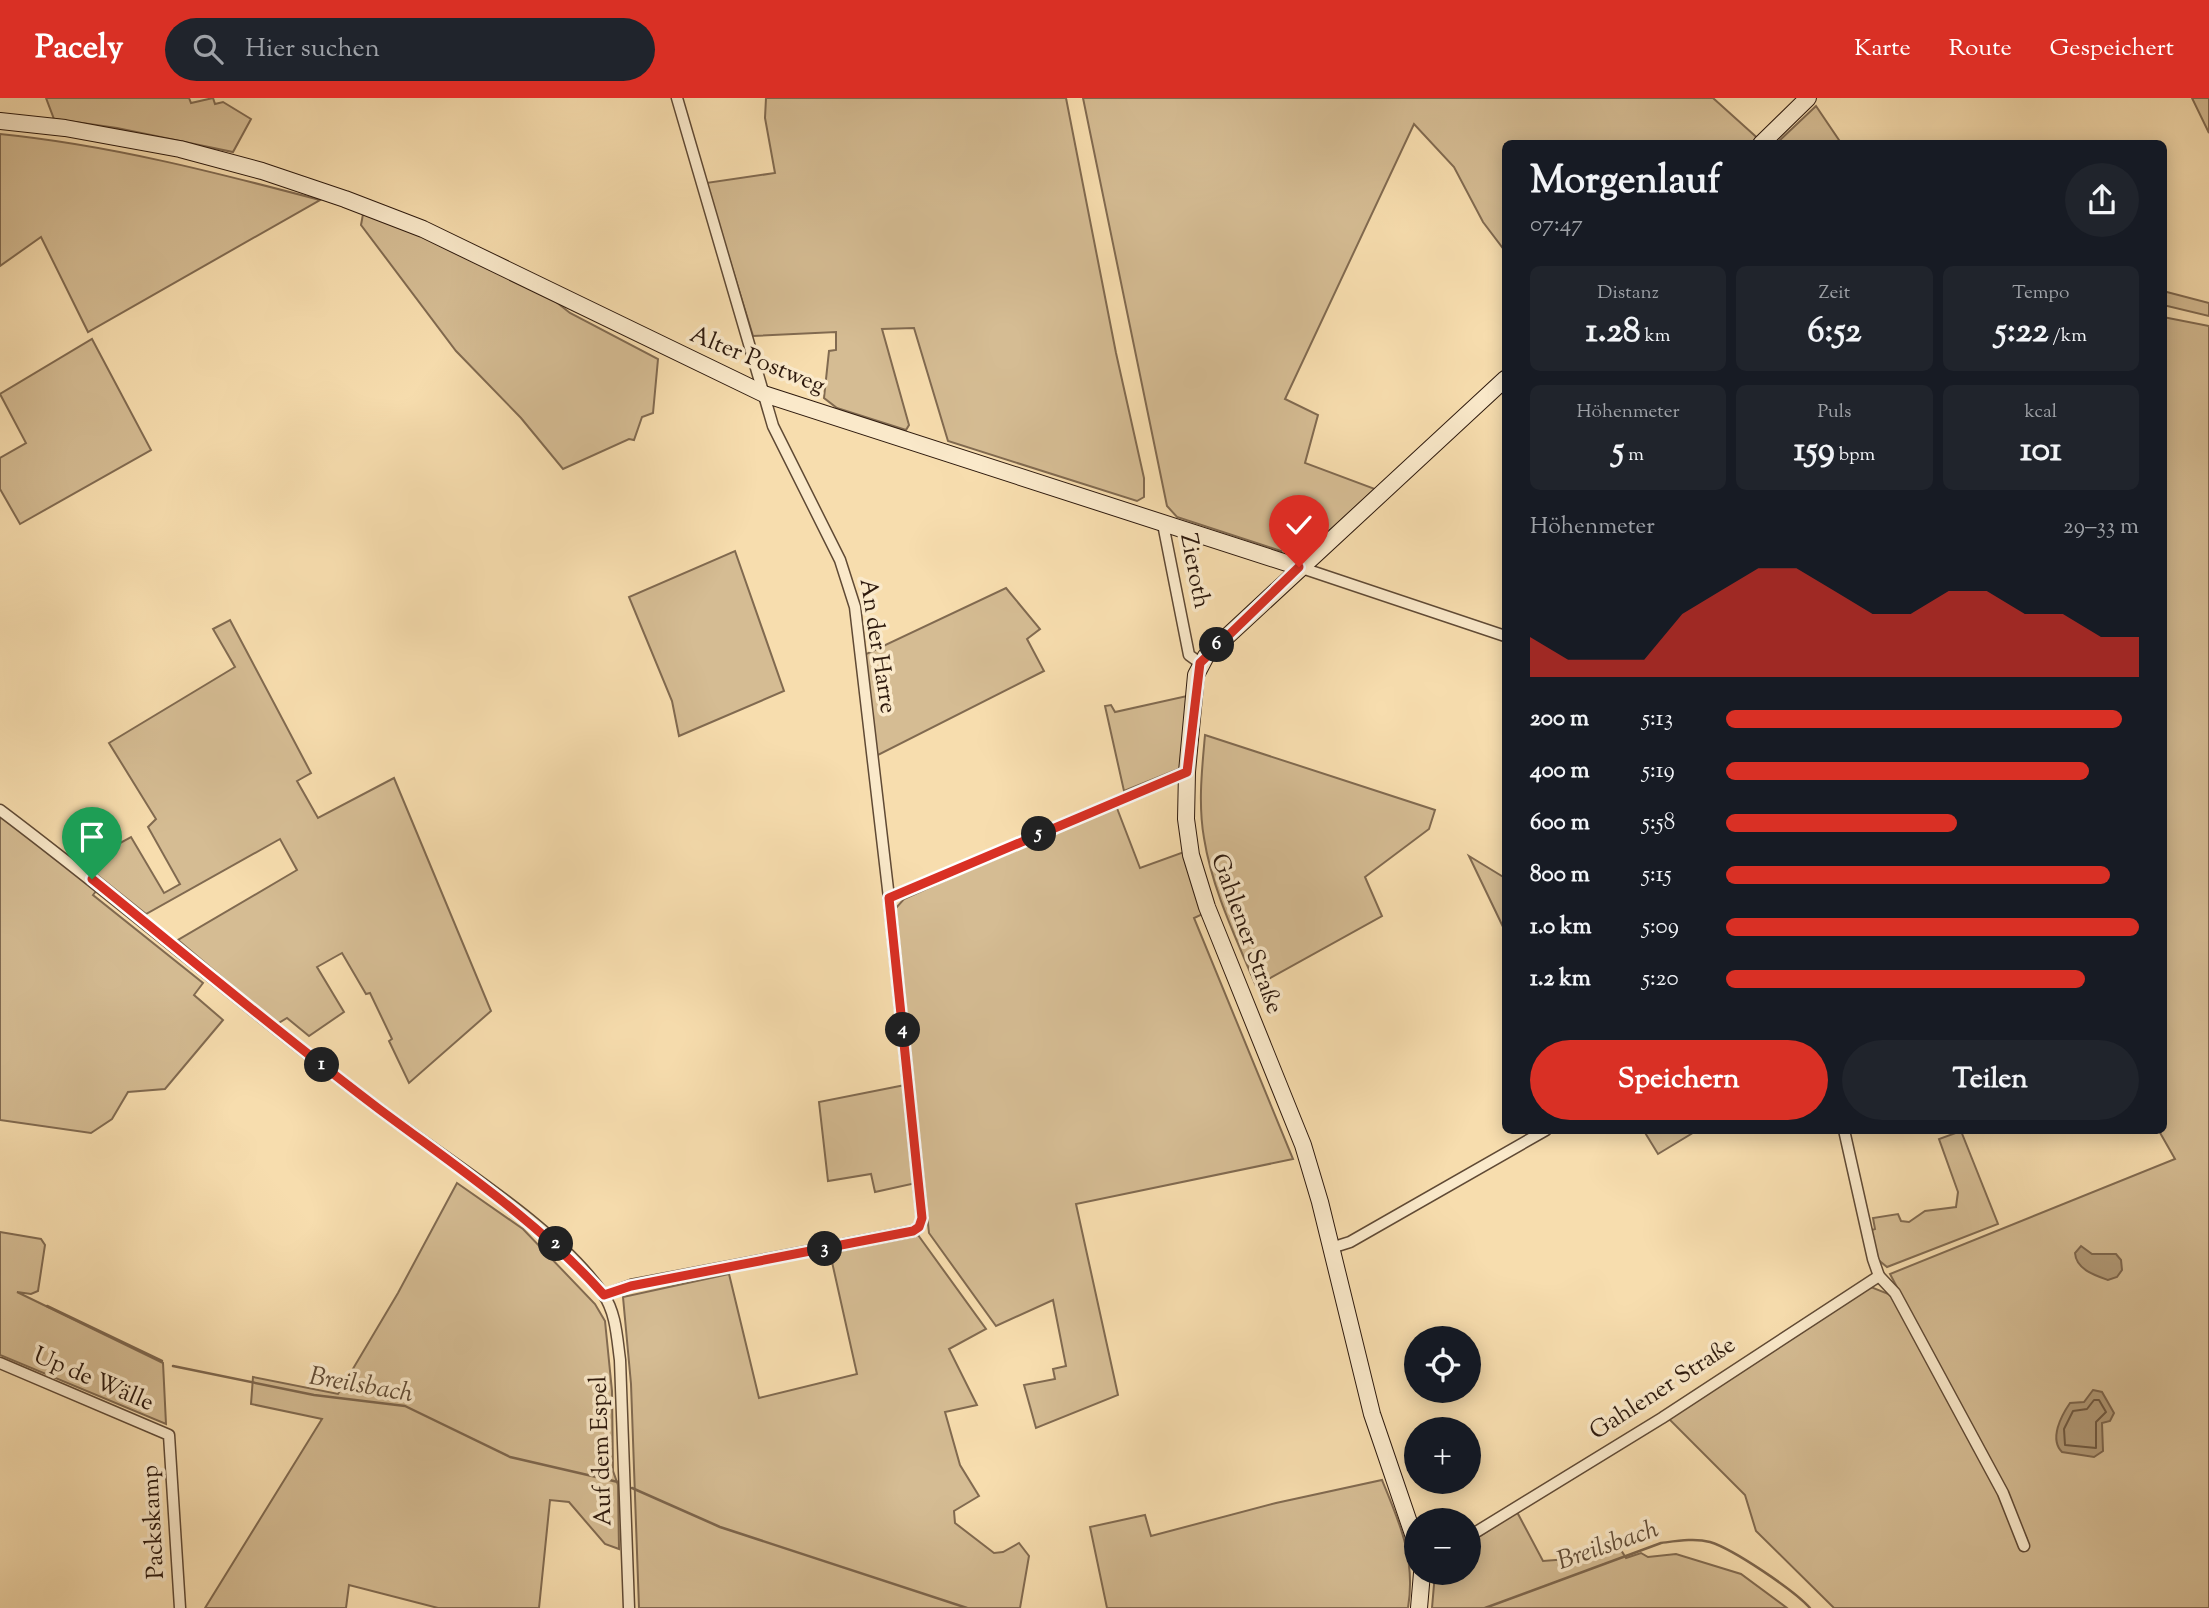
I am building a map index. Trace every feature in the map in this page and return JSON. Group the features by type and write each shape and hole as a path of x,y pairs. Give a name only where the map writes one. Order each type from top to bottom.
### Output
{"main road":[{"path":"1764,140 1808,98"},
{"name":"Alter Postweg","path":"0,121 76,130 180,149 262,171 345,199 423,229 764,394 1299,567"},
{"path":"1200,663 1299,567 1502,382"},
{"name":"Gahlener Straße","path":"1200,663 1187,772 1186,819 1191,855 1207,907 1303,1145 1372,1414 1404,1508"},
{"path":"1419,1608 1421,1585"}],"street":[{"name":"An der Harre","path":"604,1295 631,1286 707,1273 919,1227 922,1218 855,607 840,560 779,443 677,98"},
{"name":"Zieroth","path":"1163,524 1189,655 1200,663"},
{"name":"Alter Postweg","path":"1299,567 1502,635"},
{"path":"889,898 1187,772"},
{"name":"Auf dem Espel","path":"0,810 92,879 303,1051 522,1215 567,1254 604,1295 614,1320 620,1360 629,1608"},
{"path":"1331,1248 1350,1242 1539,1134"},
{"path":"1845,1134 1862,1218 1879,1276 1895,1293 2003,1493 2024,1546"},
{"name":"Gahlener Straße","path":"1481,1529 1662,1418 1879,1276"},
{"name":"Up de Wälle","path":"0,1363 169,1435"},
{"name":"Packskamp","path":"169,1435 180,1608"}],"shaded area":[{"path":"46,98 189,98 191,103 213,98 215,104 223,102 251,119 233,152 117,128 54,119"},
{"path":"766,98 1066,98 1116,353 1144,478 1144,497 1137,501 948,441 914,328 882,329 909,425 906,430 837,408 824,398 829,351 836,350 836,332 753,336 706,183 775,173 765,118"},
{"path":"1083,98 1713,98 1760,140 1502,140 1502,247 1483,222 1454,167 1414,124 1285,399 1318,415 1305,463 1375,489 1304,554 1283,556 1281,551 1177,517 1167,506"},
{"path":"2192,98 2209,98 2209,133"},
{"path":"1816,106 1839,140 1780,140"},
{"path":"0,134 121,152 320,200 88,332 41,237 0,266"},
{"path":"371,212 555,301 570,313 658,359 653,413 642,417 634,440 629,439 563,469 521,418 456,351 361,225 363,214"},
{"path":"2167,292 2209,303 2209,316 2167,306"},
{"path":"2167,318 2209,326 2209,1608 1834,1608 1756,1531 1745,1495 1669,1419 1871,1287 1891,1295 2006,1508 2019,1547 2027,1539 1996,1473 1890,1274 2175,1159 2161,1134 2167,1134"},
{"path":"92,339 151,450 20,524 0,489 0,458 26,443 0,394"},
{"path":"735,551 784,691 679,736 672,701 629,597"},
{"path":"1006,588 1040,629 1027,639 1044,671 876,756 864,655"},
{"path":"230,620 311,773 297,781 318,818 394,778 491,1011 409,1083 370,993 366,994 342,953 317,967 344,1012 309,1036 287,1018 277,1024 178,940 297,870 280,839 146,914 86,866 98,855 131,837 164,893 180,884 148,827 156,819 109,743 235,667 213,629"},
{"path":"1187,696 1181,768 1124,791 1105,706 1111,705 1115,712"},
{"path":"1205,735 1435,810 1429,829 1365,877 1382,916 1256,986 1226,913 1208,857 1202,825 1201,799"},
{"path":"1115,803 1140,868 1184,852 1205,913 1194,918 1293,1159 1076,1204 1118,1395 1036,1428 1024,1385 1055,1379 1053,1369 1066,1366 1053,1300 996,1326 929,1233 895,909 904,899"},
{"path":"0,816 97,890 93,895 203,983 194,995 223,1020 165,1089 128,1092 112,1119 91,1133 0,1120"},
{"path":"1469,856 1502,876 1502,925"},
{"path":"905,1085 916,1183 875,1192 871,1174 828,1181 819,1102"},
{"path":"1646,1134 1691,1134 1658,1154"},
{"path":"1962,1134 1998,1224 1887,1267 1876,1258 1868,1231 1875,1229 1873,1218 1898,1214 1901,1221 1909,1222 1925,1211 1956,1207 1958,1192 1939,1139"},
{"path":"457,1183 523,1229 595,1304 605,1321 612,1391 613,1471 618,1485 619,1549 605,1544 569,1502 550,1500 539,1608 438,1608 349,1585 346,1608 205,1608 322,1419 251,1404 253,1377 338,1394 398,1293"},
{"path":"0,1232 41,1239 45,1245 38,1291 31,1294 17,1292 163,1363 166,1424 0,1355"},
{"path":"918,1235 986,1329 949,1349 977,1405 945,1412 960,1465 979,1496 954,1511 955,1523 994,1553 1003,1552 1019,1543 1029,1556 1020,1608 639,1608 631,1384 623,1297 729,1274 759,1398 857,1374 830,1253"},
{"path":"1382,1480 1404,1539 1404,1585 1410,1585 1408,1608 1107,1608 1090,1527 1145,1515 1151,1536 1276,1503"},
{"path":"1517,1512 1543,1561 1569,1559 1616,1542 1626,1558 1641,1553 1648,1557 1676,1554 1741,1574 1787,1608 1432,1608 1434,1585 1481,1585 1481,1536"}],"water":[{"path":"2081,1246 2092,1254 2116,1254 2121,1260 2122,1270 2117,1277 2108,1280 2087,1271 2076,1259 2075,1253"},
{"path":"2093,1390 2102,1392 2114,1413 2110,1421 2102,1423 2103,1451 2094,1457 2062,1452 2056,1441 2056,1434 2063,1414 2070,1403 2084,1402"}],"waterway":[{"name":"Breilsbach","path":"47,1306 162,1361"},
{"name":"Breilsbach","path":"173,1366 314,1395 405,1406 510,1457 618,1482"},
{"name":"Breilsbach","path":"632,1488 720,1527 967,1608"},
{"name":"Breilsbach","path":"1485,1608 1661,1543 1692,1540 1710,1542 1748,1561 1810,1608"}],"route":[{"path":"92,879 282,1034 522,1215 567,1254 604,1295 631,1286 913,1231 919,1227 922,1218 889,898 1187,772 1196,675 1200,663 1299,567"}]}
